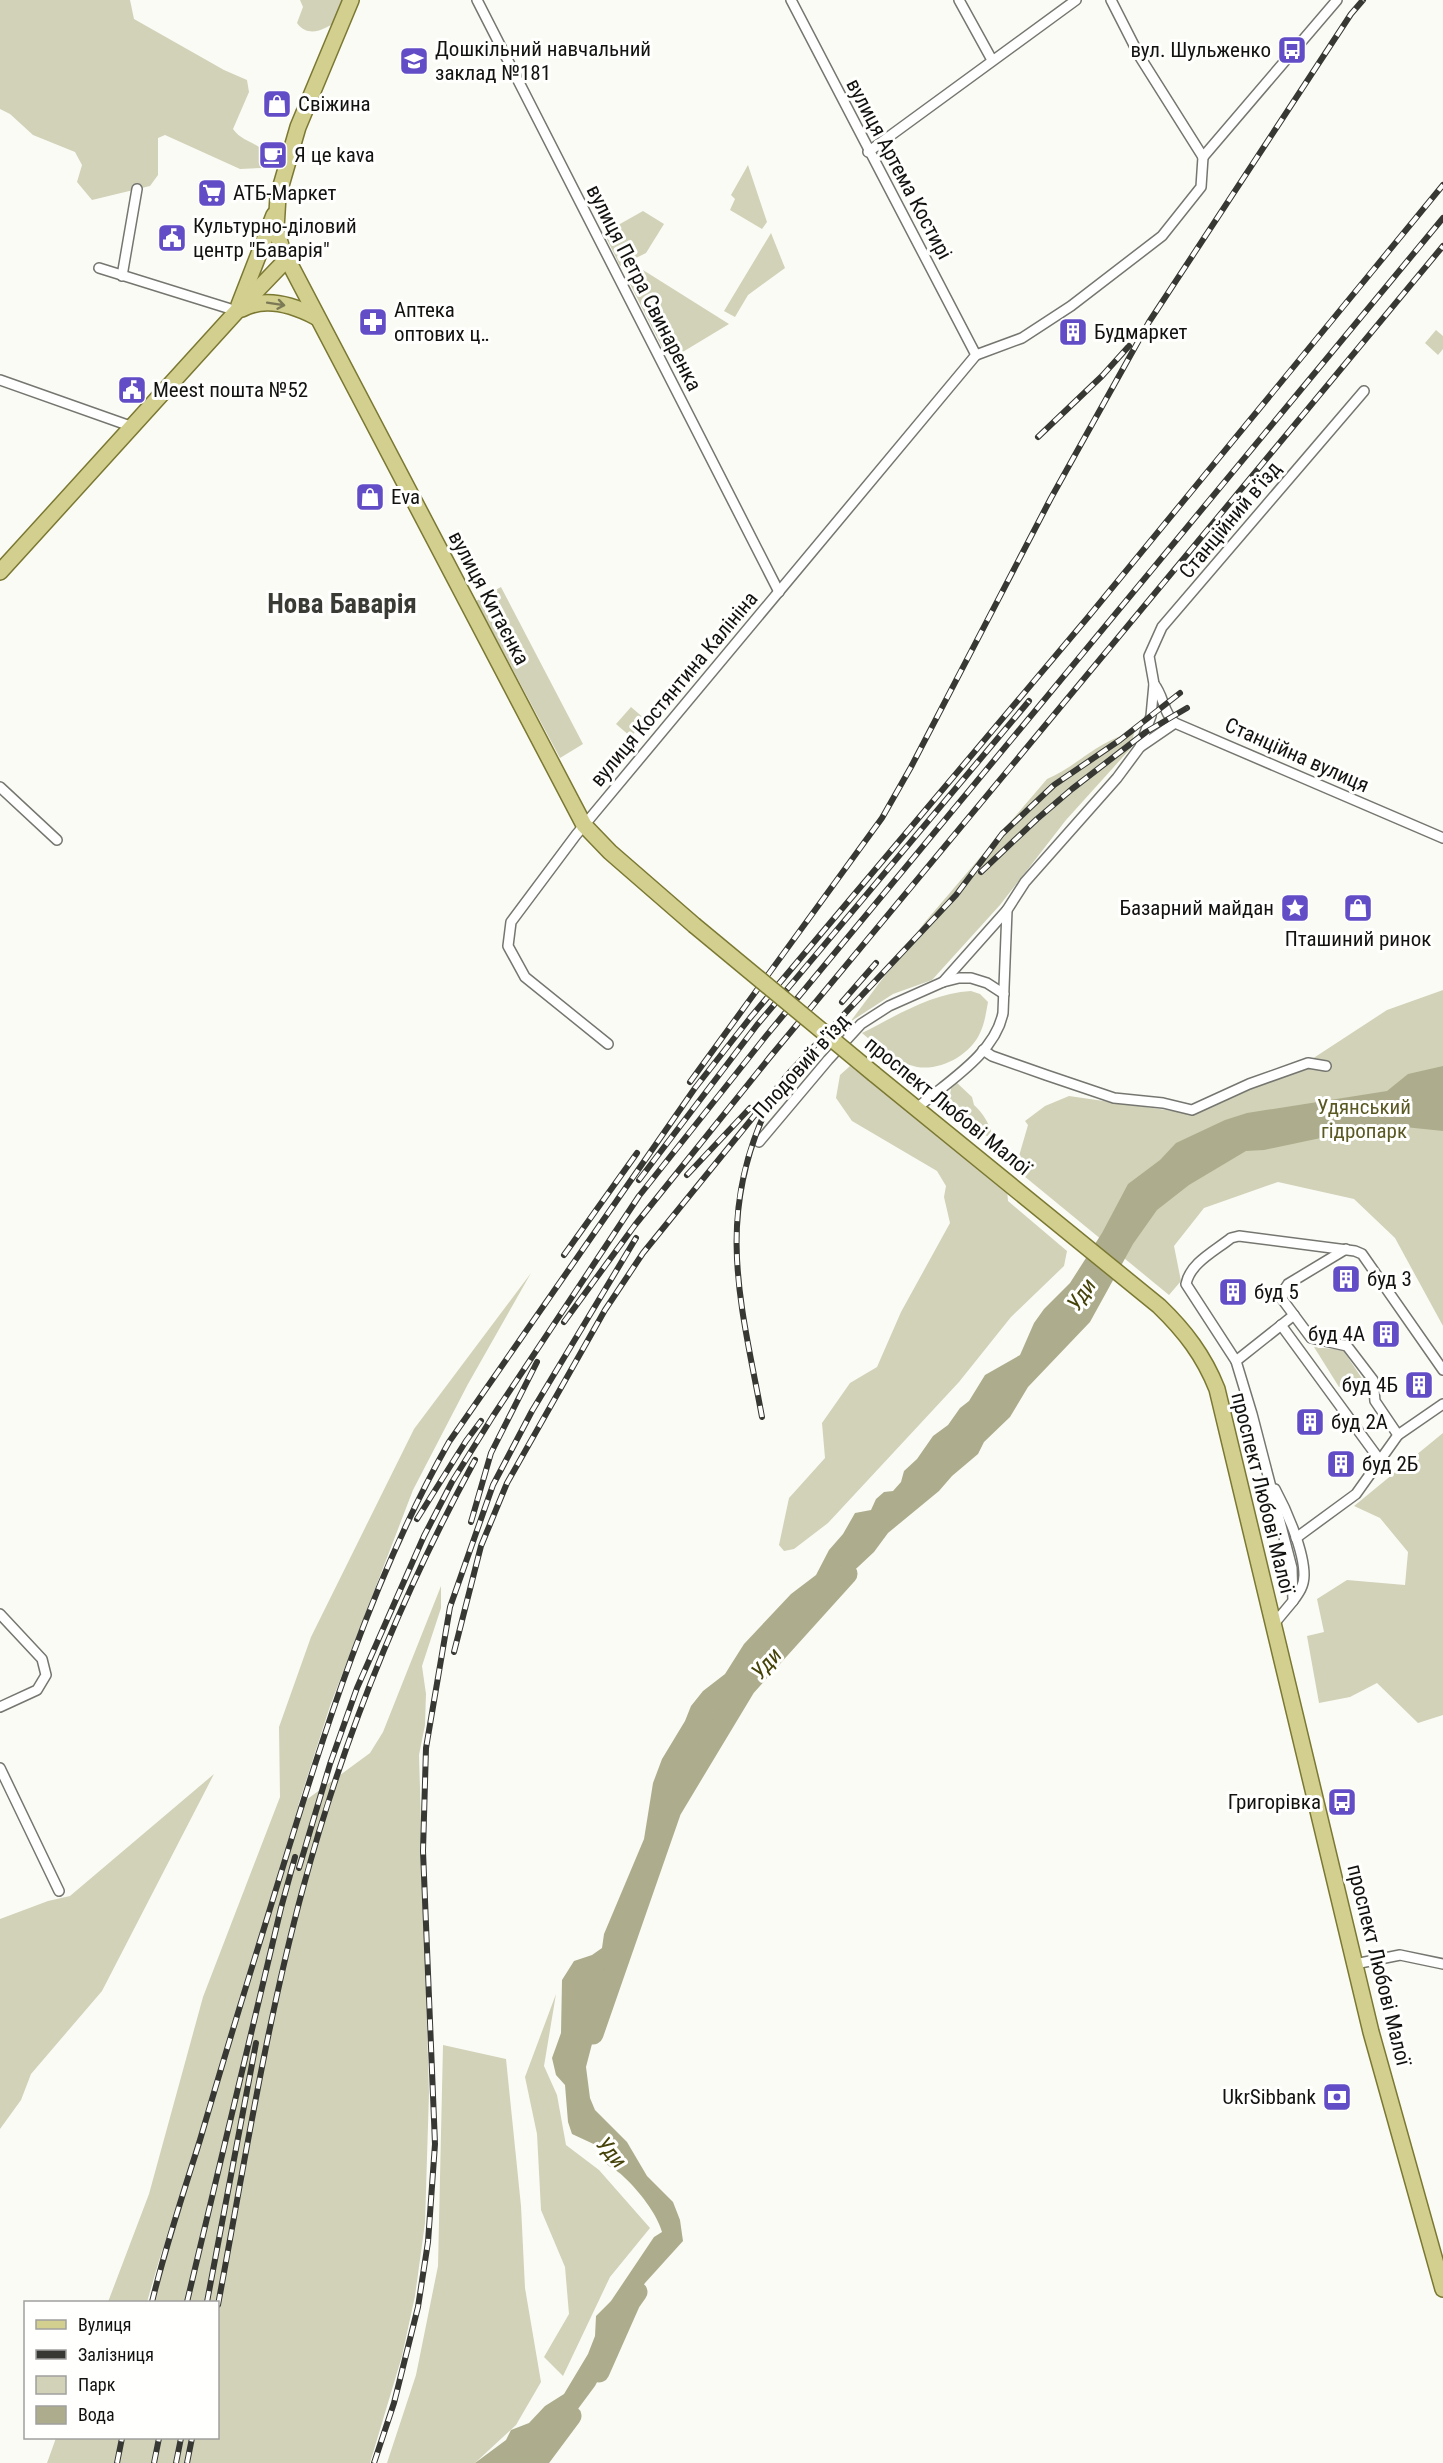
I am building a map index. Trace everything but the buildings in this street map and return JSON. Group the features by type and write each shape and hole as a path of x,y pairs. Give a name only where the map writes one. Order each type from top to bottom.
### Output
{"main road":[{"path":"237,311 276,210 298,127 351,0"},
{"name":"вулиця Китаєнка","path":"276,210 276,229 286,260 584,825 610,852 694,925"},
{"path":"0,572 286,260"},
{"path":"237,311 253,303 262,302 300,309 316,317"},
{"name":"проспект Любові Малої","path":"694,925 1159,1306 1195,1346 1210,1371 1217,1389 1371,2032 1443,2289"}],"street":[{"name":"вулиця Петра Свинаренка","path":"477,0 779,592"},
{"name":"вулиця Артема Костирі","path":"791,0 868,152 976,355"},
{"path":"959,0 992,60"},
{"path":"868,152 1076,0"},
{"path":"976,355 1022,338 1071,306 1162,236 1201,187 1203,157 1140,57 1111,0"},
{"path":"1203,157 1337,0"},
{"path":"122,276 137,189"},
{"path":"99,268 237,311"},
{"name":"вулиця Костянтина Калініна","path":"608,1044 525,977 508,946 511,922 584,825 976,355"},
{"path":"0,380 134,427"},
{"name":"Станційний в’їзд","path":"1154,684 1149,656 1162,627 1364,391"},
{"path":"1140,747 1175,723 1168,717 1161,693 1154,684"},
{"path":"943,981 1007,910 1025,882 1117,778 1140,747 1151,716 1154,684"},
{"name":"Станційна вулиця","path":"1175,723 1443,838"},
{"path":"0,787 57,840"},
{"path":"917,1108 983,1050 1000,1027 1004,994 1007,910"},
{"name":"Плодовий в'їзд","path":"759,1142 861,1024 889,1006 943,981 970,978 987,982 1004,994"},
{"path":"983,1050 992,1056 1114,1098 1163,1103 1192,1110 1249,1084 1308,1063 1326,1066"},
{"path":"1293,1601 1292,1568 1236,1361 1186,1284 1192,1268 1231,1238 1239,1236 1362,1254 1443,1370"},
{"path":"1346,1250 1288,1284 1282,1299 1311,1338 1347,1347 1373,1380 1375,1401 1398,1435"},
{"path":"1236,1361 1294,1315"},
{"path":"1281,1325 1380,1459"},
{"path":"1296,1538 1356,1494 1398,1435 1443,1404"},
{"path":"1268,1477 1285,1508 1296,1538 1304,1574 1300,1592 1273,1625"},
{"path":"0,1614 42,1659 46,1675 37,1690 0,1707"},
{"path":"0,1768 59,1891"},
{"path":"1355,1964 1400,1955 1443,1964"}],"green space":[{"path":"0,0 130,0 134,19 224,70 247,80 249,92 233,129 260,148 268,157 261,168 240,169 165,135 158,138 158,175 150,186 92,200 77,182 82,165 75,152 33,135 10,114 0,109"},
{"path":"300,0 348,0 339,20 323,29 307,31 297,23 303,7"},
{"path":"748,165 767,222 762,229 730,210 735,199 731,195"},
{"path":"643,211 664,224 646,253 620,266 604,233"},
{"path":"771,233 785,268 748,295 735,317 724,311"},
{"path":"643,270 729,324 681,353 666,355 628,280"},
{"path":"1436,330 1443,336 1443,349 1438,355 1425,343"},
{"path":"501,587 583,744 560,758 476,601"},
{"path":"631,707 645,719 631,737 616,724"},
{"path":"1134,733 1131,748 1066,820 1000,905 932,980 893,994 850,1022 925,922 1047,779 1112,740"},
{"name":"Удянський гідропарк","path":"1443,990 1443,1326 1395,1238 1354,1199 1278,1182 1204,1208 1174,1246 1181,1281 1169,1295 1024,1176 1019,1156 1028,1125 1025,1121 1045,1106 1069,1096 1194,1114 1312,1059 1387,1010"},
{"path":"971,991 980,994 988,1002 982,1029 969,1048 945,1064 926,1068 909,1065 887,1053 862,1033 928,1001"},
{"path":"850,1066 1007,1189 1008,1201 1067,1251 1064,1266 1011,1317 959,1382 828,1523 794,1549 784,1551 779,1545 789,1498 825,1458 822,1423 850,1383 877,1367 901,1312 950,1223 944,1197 946,1186 937,1171 852,1121 836,1098 840,1075"},
{"path":"956,1082 972,1097 974,1105 988,1124 993,1138 957,1118 950,1101 952,1085"},
{"path":"531,1273 468,1384 413,1490 330,1706 298,1806 370,1753 383,1732 441,1586 441,1608 422,1666 426,1694 425,1725 419,1755 429,2093 425,2223 415,2296 402,2356 370,2463 47,2463 56,2439 219,2439 219,2301 150,2301 163,2247 147,2301 108,2301 149,2194 203,1997 280,1797 279,1727 311,1637 414,1429"},
{"path":"1314,1347 1343,1350 1367,1386 1339,1387"},
{"path":"1443,1433 1443,1715 1418,1723 1377,1683 1350,1697 1319,1703 1307,1636 1324,1632 1317,1599 1347,1580 1405,1585 1408,1552 1380,1518 1354,1506"},
{"path":"214,1774 102,1991 31,2074 21,2100 0,2129 0,1919 48,1901 70,1896"},
{"path":"556,1994 544,2066 557,2095 566,2145 599,2170 650,2228 610,2277 563,2376 544,2357 569,2314 565,2267 541,2210 537,2134 525,2077"},
{"path":"443,2045 506,2059 521,2206 525,2288 541,2382 516,2425 475,2463 387,2463 416,2375 438,2266"}],"water":[{"path":"1443,1066 1443,1131 1395,1126 1368,1128 1264,1150 1246,1151 1189,1185 1157,1210 1133,1244 1090,1322 1028,1387 1010,1417 984,1442 978,1454 952,1476 939,1491 888,1533 874,1552 797,1624 713,1736 681,1787 649,1853 613,1963 586,2067 590,2098 595,2110 627,2142 647,2176 673,2202 680,2220 683,2241 645,2283 623,2317 614,2336 605,2367 595,2386 569,2421 542,2448 532,2463 475,2463 506,2440 511,2430 529,2423 545,2406 564,2394 588,2354 595,2336 596,2316 611,2301 654,2237 662,2232 647,2203 621,2174 606,2163 600,2147 572,2134 568,2122 565,2085 556,2075 552,2058 561,2033 562,1980 574,1961 592,1955 602,1948 604,1934 644,1839 653,1783 662,1759 685,1721 691,1706 703,1691 725,1674 744,1644 791,1594 816,1575 829,1550 843,1534 855,1513 871,1510 876,1499 884,1492 893,1491 901,1482 904,1471 917,1459 933,1436 948,1425 960,1408 969,1401 985,1375 1020,1355 1034,1323 1044,1309 1070,1283 1102,1233 1128,1184 1160,1160 1176,1143 1225,1120 1247,1113 1387,1091 1408,1074"}],"waterway":[{"name":"Уди","path":"593,2034 671,1810 745,1687 847,1574"},
{"name":"Уди","path":"599,2372 630,2302 637,2292"},
{"name":"Уди","path":"536,2463 571,2416"}],"railway":[{"path":"690,1082 882,818 911,767 1051,498 1149,322 1351,14 1363,0"},
{"path":"152,2301 168,2241 303,1801 344,1678 392,1558 449,1442 695,1088 750,1018 1089,616 1443,185"},
{"path":"299,1868 330,1764 357,1688 424,1536 452,1482 493,1416 639,1196 766,1036 1443,218"},
{"path":"564,1322 635,1225 770,1057 1443,246"},
{"path":"1038,437 1102,376 1129,346"},
{"path":"454,1652 481,1546 507,1483 605,1310 643,1253 789,1073 956,895 1002,834 1054,785 1120,740 1180,693"},
{"path":"639,1180 757,1025 1029,701"},
{"path":"981,872 1072,789 1146,732 1187,708"},
{"path":"842,1002 876,963"},
{"path":"687,1175 750,1108"},
{"path":"762,1417 741,1298 737,1261 737,1224 741,1187 751,1148 767,1108"},
{"path":"564,1255 637,1153"},
{"path":"374,2463 394,2403 418,2307 428,2242 435,2144 423,1851 426,1748 450,1607 493,1485 532,1411 636,1238"},
{"path":"471,1522 491,1453 537,1362"},
{"path":"417,1519 481,1421"},
{"path":"219,2301 256,2096 278,1991 319,1832 336,1777 376,1669 423,1563 475,1460"},
{"path":"187,2301 295,1857"},
{"path":"207,2301 256,2043"},
{"path":"117,2463 122,2439"},
{"path":"154,2463 159,2439"},
{"path":"176,2463 181,2439"},
{"path":"187,2463 192,2439"}],"place":[{"name":"вул. Шульженко","path":"1292,50"},
{"name":"Дошкільний навчальний заклад №181","path":"414,61"},
{"name":"Свіжина","path":"277,104"},
{"name":"Я це kava","path":"273,155"},
{"name":"АТБ-Маркет","path":"212,193"},
{"name":"Культурно-діловий центр \"Баварія\"","path":"172,238"},
{"name":"Аптека оптових ц‥","path":"373,322"},
{"name":"Будмаркет","path":"1073,332"},
{"name":"Meest пошта №52","path":"132,390"},
{"name":"Eva","path":"370,497"},
{"name":"Базарний майдан","path":"1295,908"},
{"name":"Пташиний ринок","path":"1358,908"},
{"name":"буд 3","path":"1346,1279"},
{"name":"буд 5","path":"1233,1292"},
{"name":"буд 4А","path":"1386,1334"},
{"name":"буд 4Б","path":"1419,1385"},
{"name":"буд 2А","path":"1310,1422"},
{"name":"буд 2Б","path":"1341,1464"},
{"name":"Григорівка","path":"1342,1802"},
{"name":"UkrSibbank","path":"1337,2097"}],"district":[{"name":"Нова Баварія","path":"342,604"}]}
